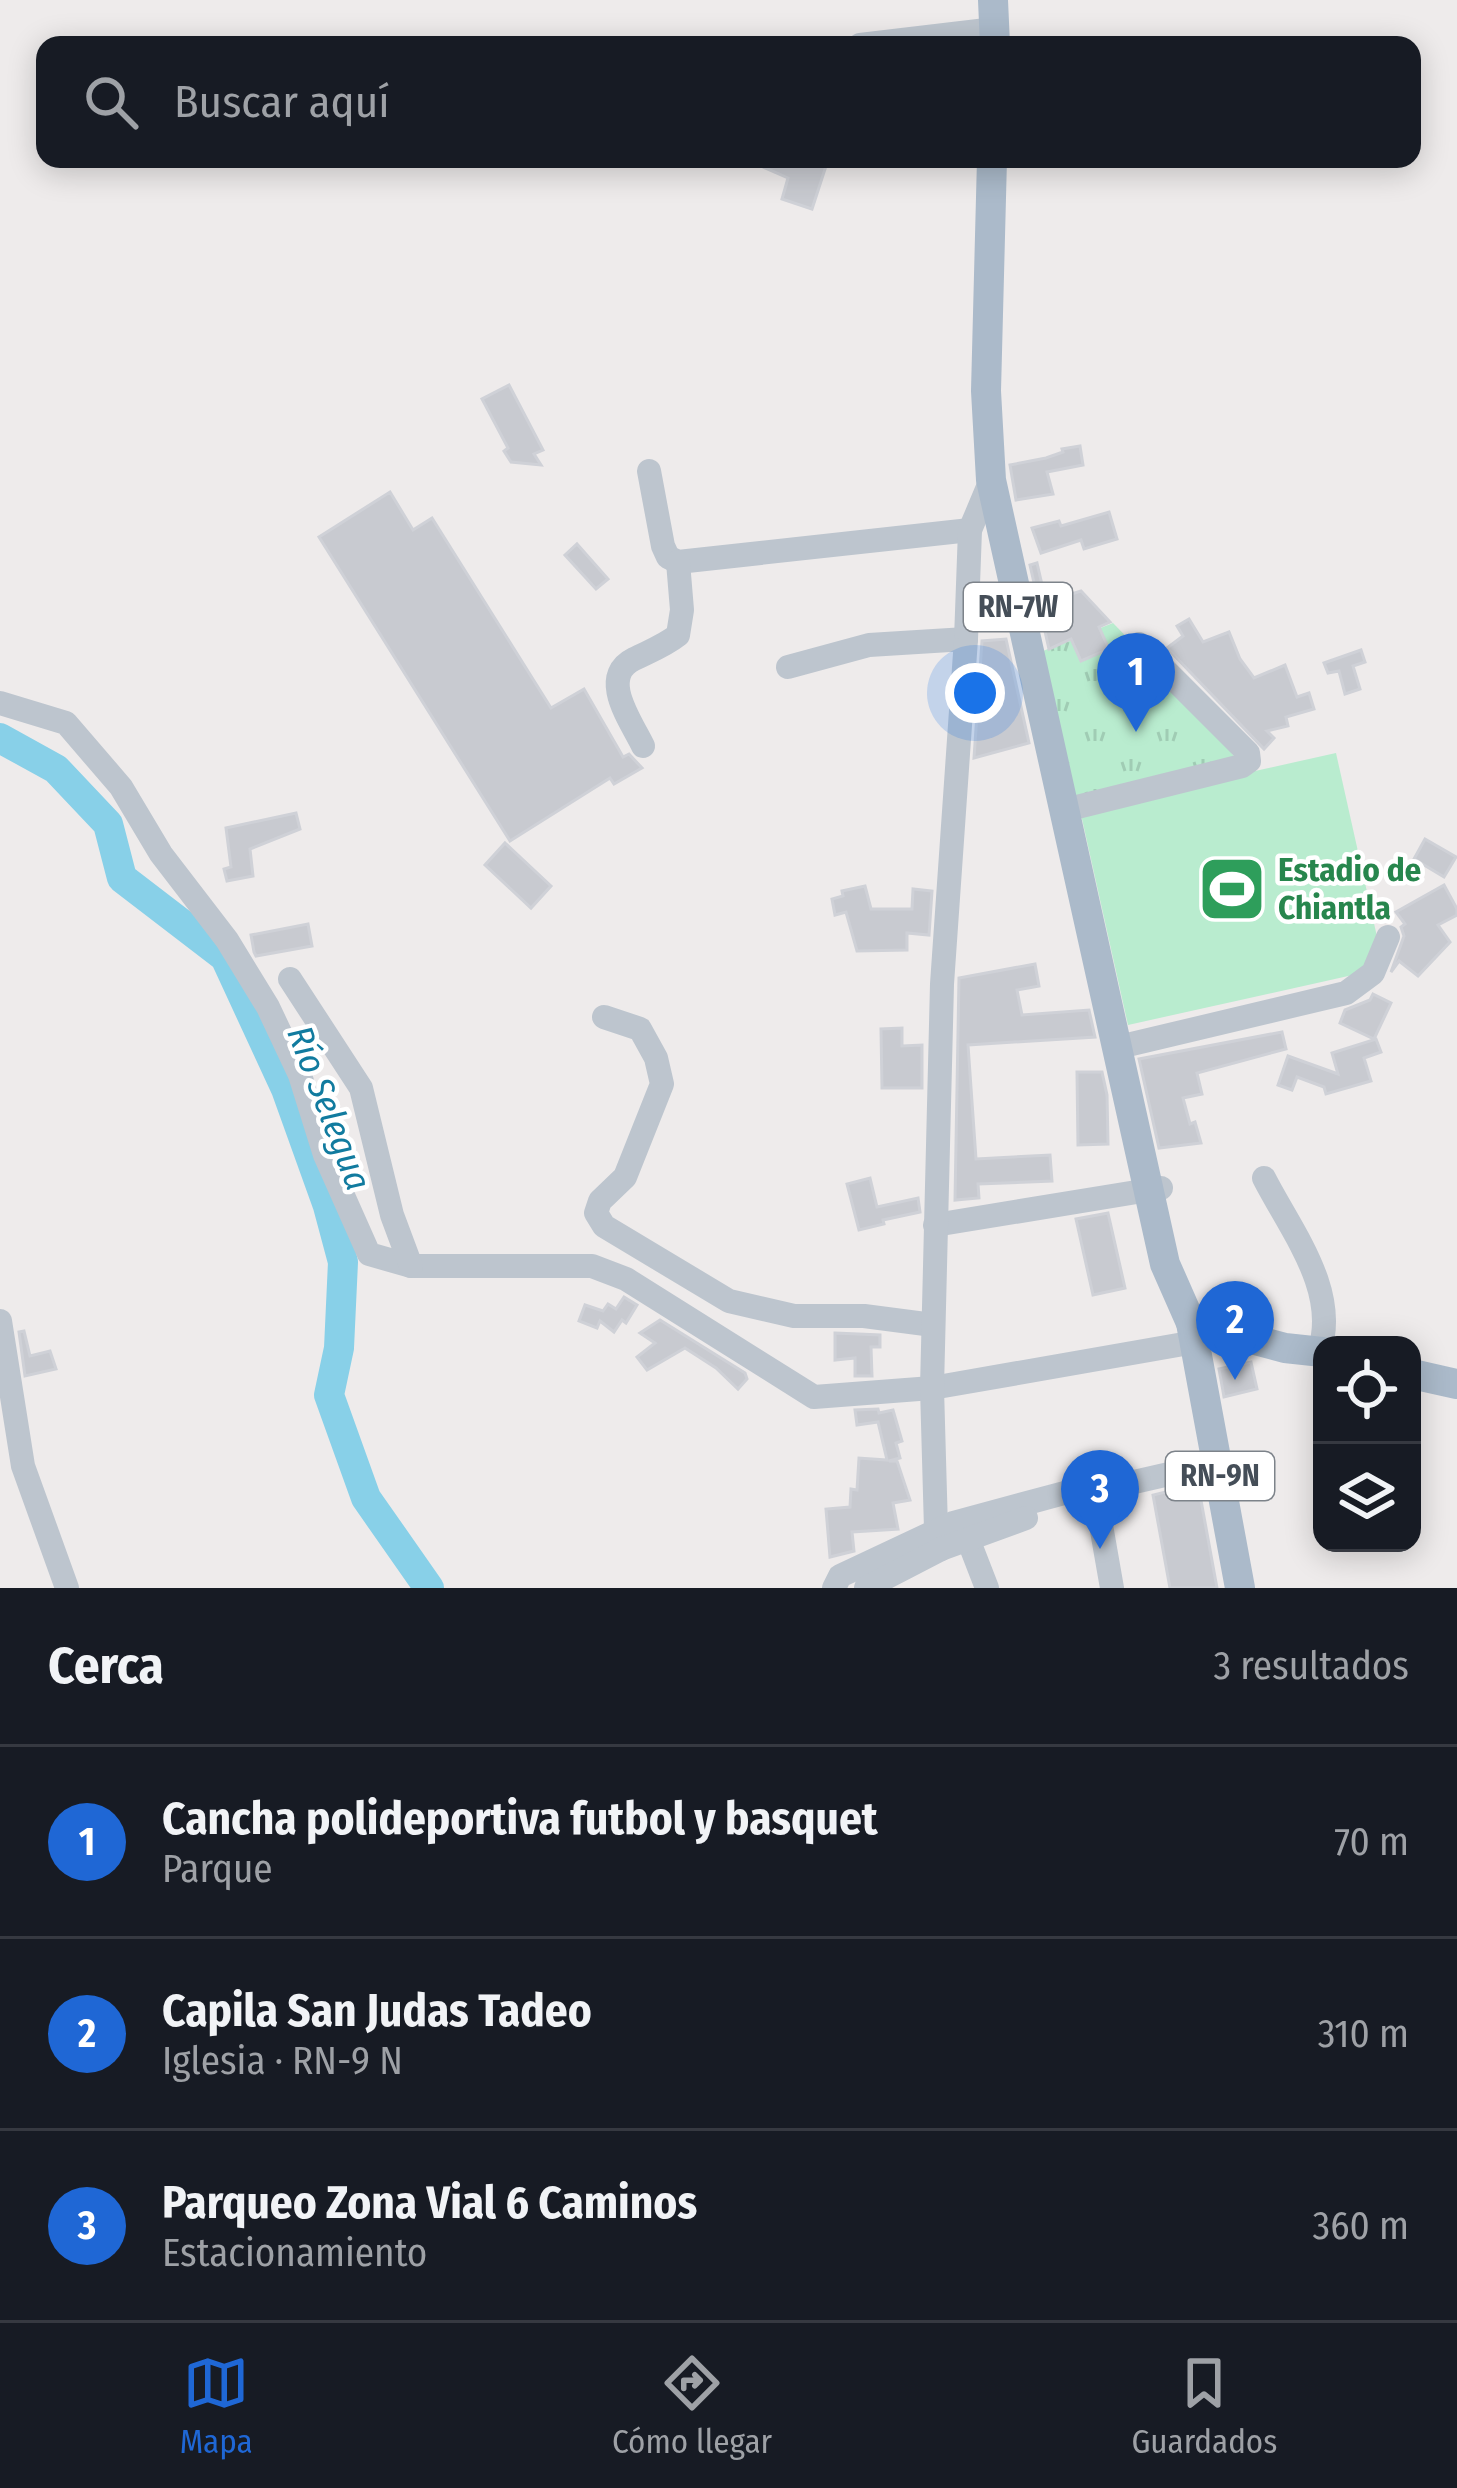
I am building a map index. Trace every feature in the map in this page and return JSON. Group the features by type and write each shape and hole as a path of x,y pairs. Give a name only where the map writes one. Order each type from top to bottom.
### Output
{"main road":[{"name":"RN-7W","path":"992,168 986,391 991,480 1119,1047 1129,1062 1155,1190 1178,1263 1179,1293 1195,1343"},
{"path":"1195,1343 1313,1351"},
{"name":"RN-9N","path":"1195,1343 1240,1588"},
{"path":"1421,1376 1457,1384"}],"street":[{"path":"920,36 994,25"},
{"path":"649,471 663,547 678,562 970,530"},
{"path":"938,1539 932,1388 941,985 970,530 991,480"},
{"path":"643,746 617,690 619,672 628,662 678,635 682,610 678,562"},
{"path":"788,667 869,646 966,638"},
{"path":"1065,810 1249,761 1248,753 1139,644"},
{"path":"0,703 66,723 121,787 161,854 227,940 268,1006 300,1075 325,1155 368,1254 411,1266 592,1266 626,1279 814,1396 932,1388 1195,1343"},
{"path":"1119,1047 1346,993 1373,974 1388,937"},
{"path":"290,979 361,1088 392,1215 411,1266"},
{"path":"604,1017 640,1029 656,1058 662,1084 625,1177 600,1202 596,1213 604,1226 729,1300 794,1316 864,1316 933,1325"},
{"path":"1264,1178 1325,1303 1324,1336"},
{"path":"935,1225 1155,1190"},
{"path":"0,1322 11,1466 68,1588"},
{"path":"834,1588 839,1576 1069,1492 1217,1463"},
{"path":"866,1588 938,1539 968,1539 1072,1503 1092,1491"},
{"path":"1092,1491 1112,1588"},
{"path":"968,1539 987,1588"}],"green space":[{"path":"1113,623 1200,712 1240,764 1069,805 1033,655"},
{"name":"Estadio de Chiantla","path":"1336,753 1384,968 1128,1025 1080,810"}],"building":[{"path":"765,168 825,168 812,209 782,199 788,178"},
{"path":"509,385 543,450 534,454 541,465 511,462 482,399"},
{"path":"1080,446 1083,465 1047,472 1053,494 1016,500 1010,465"},
{"path":"390,492 413,530 432,518 551,708 584,689 623,757 629,754 642,768 614,784 610,778 510,841 319,537"},
{"path":"1109,512 1117,539 1084,549 1081,540 1041,553 1032,528 1059,521 1061,526"},
{"path":"577,544 608,579 596,589 565,555"},
{"path":"1037,563 1046,602 1081,591 1110,622 1099,627 1109,649 1081,661 1071,639 1049,649 1030,565"},
{"path":"1189,619 1203,642 1229,632 1254,678 1285,665 1297,697 1309,693 1314,709 1286,717 1288,726 1267,731 1274,738 1264,749 1167,648 1183,636 1177,626"},
{"path":"1006,639 1029,743 974,758 982,641"},
{"path":"1361,650 1365,662 1353,666 1360,689 1345,694 1339,671 1328,673 1324,663"},
{"path":"296,813 300,829 250,849 253,876 227,881 224,869 231,867 226,828"},
{"path":"1425,839 1456,857 1444,877 1414,859"},
{"path":"505,843 551,886 531,908 485,865"},
{"path":"1444,885 1457,909 1457,915 1438,925 1450,942 1418,976 1399,961 1391,972 1405,924 1396,912"},
{"path":"865,886 871,909 912,909 913,889 932,891 929,935 907,933 907,950 857,951 846,912 835,915 832,899 843,896 842,891"},
{"path":"308,924 312,946 256,956 251,935"},
{"path":"1035,964 1039,986 1017,990 1022,1015 1089,1010 1095,1037 968,1045 976,1159 1050,1155 1052,1181 978,1184 979,1198 955,1200 959,978"},
{"path":"1373,994 1391,1003 1374,1039 1340,1023 1345,1010 1370,1000"},
{"path":"902,1028 902,1046 922,1045 922,1088 882,1088 881,1029"},
{"path":"1282,1032 1286,1049 1197,1073 1202,1094 1183,1098 1201,1143 1159,1148 1139,1059"},
{"path":"1376,1039 1381,1052 1364,1058 1371,1081 1326,1094 1324,1087 1297,1077 1292,1090 1278,1085 1288,1056 1338,1074 1332,1053"},
{"path":"1077,1072 1102,1072 1108,1144 1078,1145"},
{"path":"870,1178 877,1207 918,1198 920,1212 859,1230 847,1184"},
{"path":"1108,1213 1125,1288 1093,1295 1076,1219"},
{"path":"624,1297 637,1305 614,1332 600,1321 597,1328 579,1321 585,1305 603,1311 608,1304 616,1309"},
{"path":"660,1320 745,1373 747,1379 738,1389 685,1348 647,1370 637,1357 655,1343 640,1333"},
{"path":"24,1331 30,1356 50,1351 56,1369 25,1376 19,1332"},
{"path":"835,1333 880,1335 880,1347 871,1347 872,1376 855,1376 855,1358 835,1360"},
{"path":"1251,1362 1257,1389 1224,1397 1219,1369"},
{"path":"878,1409 879,1413 893,1410 902,1441 896,1443 900,1458 889,1461 897,1461 910,1500 893,1503 898,1529 852,1532 854,1551 830,1557 826,1509 850,1507 851,1489 857,1490 859,1458 887,1460 878,1422 857,1425 855,1410"},
{"path":"1198,1484 1217,1588 1170,1588 1153,1495"}],"waterway":[{"name":"Río Selegua","path":"0,738 56,769 108,824 122,878 225,957 286,1089 343,1262 339,1348 329,1395 366,1498 429,1588"}],"place":[{"name":"Cancha polideportiva futbol y basquet","path":"1136,732"},
{"name":"Estadio de Chiantla","path":"1232,889"},
{"name":"Capila San Judas Tadeo","path":"1235,1380"},
{"name":"Parqueo Zona Vial 6 Caminos","path":"1100,1549"}]}
